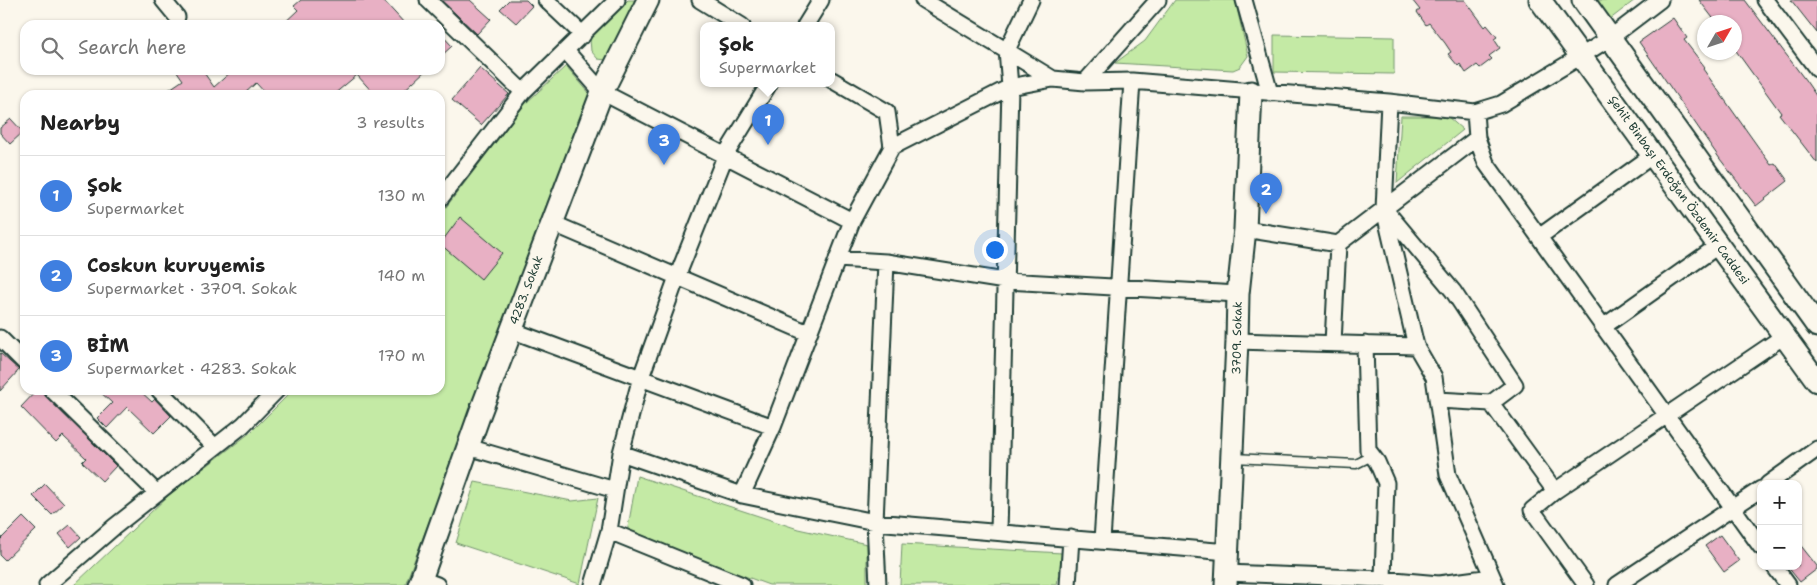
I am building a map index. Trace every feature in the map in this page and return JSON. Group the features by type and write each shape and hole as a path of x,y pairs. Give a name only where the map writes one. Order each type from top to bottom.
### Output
{"street":[{"path":"164,0 177,17"},
{"path":"428,0 523,92"},
{"path":"546,0 583,35"},
{"path":"445,193 523,92 617,0"},
{"name":"4283. Sokak","path":"426,583 468,447 511,330 602,92 648,0"},
{"path":"700,0 736,22"},
{"path":"807,22 821,0"},
{"path":"923,0 1053,79"},
{"path":"999,532 1010,87 1007,50 1031,0"},
{"path":"1085,82 1158,0"},
{"path":"1244,0 1260,93"},
{"name":"Şehit Binbaşı Erdoğan Özdemir Caddesi","path":"1540,0 1817,381"},
{"path":"1582,0 1814,316"},
{"path":"742,495 772,427 852,221 892,146 1010,87 1053,79 1085,82 1132,81 1260,93 1390,102 1475,112 1501,104 1581,56 1610,38 1660,0"},
{"path":"1765,0 1817,69"},
{"path":"566,51 602,92 726,154 852,221"},
{"path":"1102,541 1132,81"},
{"path":"835,82 887,112 892,146"},
{"path":"593,585 610,531 621,453 641,377 677,277 726,154 767,87"},
{"name":"3709. Sokak","path":"1226,579 1238,294 1260,93"},
{"path":"1226,579 1383,579 1439,585 1494,581 1448,475 1434,377 1416,346 1384,209 1390,102"},
{"path":"1475,112 1477,138 1486,163 1757,541"},
{"path":"1245,229 1338,244 1477,138"},
{"path":"1539,236 1653,155"},
{"path":"1384,209 1453,291 1514,385 1491,403 1438,400"},
{"path":"552,223 808,333"},
{"path":"1333,343 1338,244"},
{"path":"1603,327 1718,246"},
{"path":"837,259 886,262 1005,281 1238,294"},
{"path":"878,585 875,522 886,262"},
{"path":"511,330 772,427"},
{"path":"1586,585 1532,510 1555,491 1784,336"},
{"path":"0,338 20,358"},
{"path":"1237,341 1416,346"},
{"path":"1365,344 1368,450 1386,483 1383,579"},
{"path":"57,395 156,493"},
{"path":"164,395 215,447"},
{"path":"47,585 156,493 243,425 272,395"},
{"path":"1491,403 1555,491"},
{"path":"468,447 615,490"},
{"path":"1774,480 1817,449"},
{"path":"621,453 742,495 875,522 1228,552"},
{"path":"1617,585 1757,492"},
{"path":"610,531 742,585"},
{"path":"1068,585 1072,538"},
{"path":"1777,570 1788,585"}],"lane":[{"path":"1232,458 1356,464 1372,456"}],"green space":[{"path":"628,0 638,0 606,60 598,59 591,51 590,39"},
{"path":"1175,0 1235,0 1248,56 1240,67 1233,70 1115,63 1145,41"},
{"path":"1595,0 1635,0 1609,20"},
{"path":"1274,35 1394,37 1394,74 1274,72"},
{"path":"566,66 591,95 405,585 74,585 169,495 251,432 288,395 445,395 445,208 525,104"},
{"path":"1401,116 1447,116 1463,130 1397,183"},
{"path":"637,476 798,529 867,544 867,585 769,585 627,533"},
{"path":"475,482 572,501 598,498 580,584 456,543"},
{"path":"902,544 1062,553 1057,585 900,585"}],"building":[{"path":"301,0 383,0 401,20 287,20 298,10 294,6"},
{"path":"441,0 470,0 491,19 477,34"},
{"path":"509,0 526,0 532,6 516,23 500,9"},
{"path":"1412,0 1465,0 1485,27 1487,25 1497,37 1494,39 1500,48 1489,56 1492,59 1480,68 1477,65 1466,73 1460,64 1458,66 1448,54 1451,52 1429,23 1426,25 1417,12 1420,10"},
{"path":"1699,0 1745,0 1806,81 1817,97 1817,163 1779,114 1781,113 1742,59 1742,15 1711,15"},
{"path":"1791,0 1817,0 1817,33"},
{"path":"1673,18 1687,38 1684,40 1697,57 1697,60 1700,60 1705,67 1703,69 1771,165 1775,163 1788,181 1756,206 1720,159 1639,42"},
{"path":"445,38 452,46 445,52"},
{"path":"480,68 509,94 481,125 452,100"},
{"path":"180,75 206,75 214,87 227,75 357,75 339,90 262,90 256,83 248,90 168,90 183,80"},
{"path":"357,75 421,75 404,90 370,90"},
{"path":"11,119 20,129 20,135 10,144 0,133 0,128"},
{"path":"460,217 502,253 481,279 445,248 445,237"},
{"path":"0,353 19,370 0,391"},
{"path":"32,395 45,395 116,466 102,481 82,462 86,458 63,436 56,443 21,407"},
{"path":"103,395 144,395 152,402 155,399 171,416 154,433 127,407 107,428 97,418 112,403"},
{"path":"45,484 64,504 52,515 33,496"},
{"path":"23,517 36,530 5,560 0,555 0,540"},
{"path":"70,525 81,537 70,547 59,534"},
{"path":"1720,535 1739,561 1724,572 1705,546"},
{"path":"1802,547 1817,566 1817,569 1800,582 1790,570 1802,570"}],"place":[{"name":"Şok","path":"768,145"},
{"name":"BİM","path":"664,165"},
{"name":"Coskun kuruyemis","path":"1266,214"}]}
